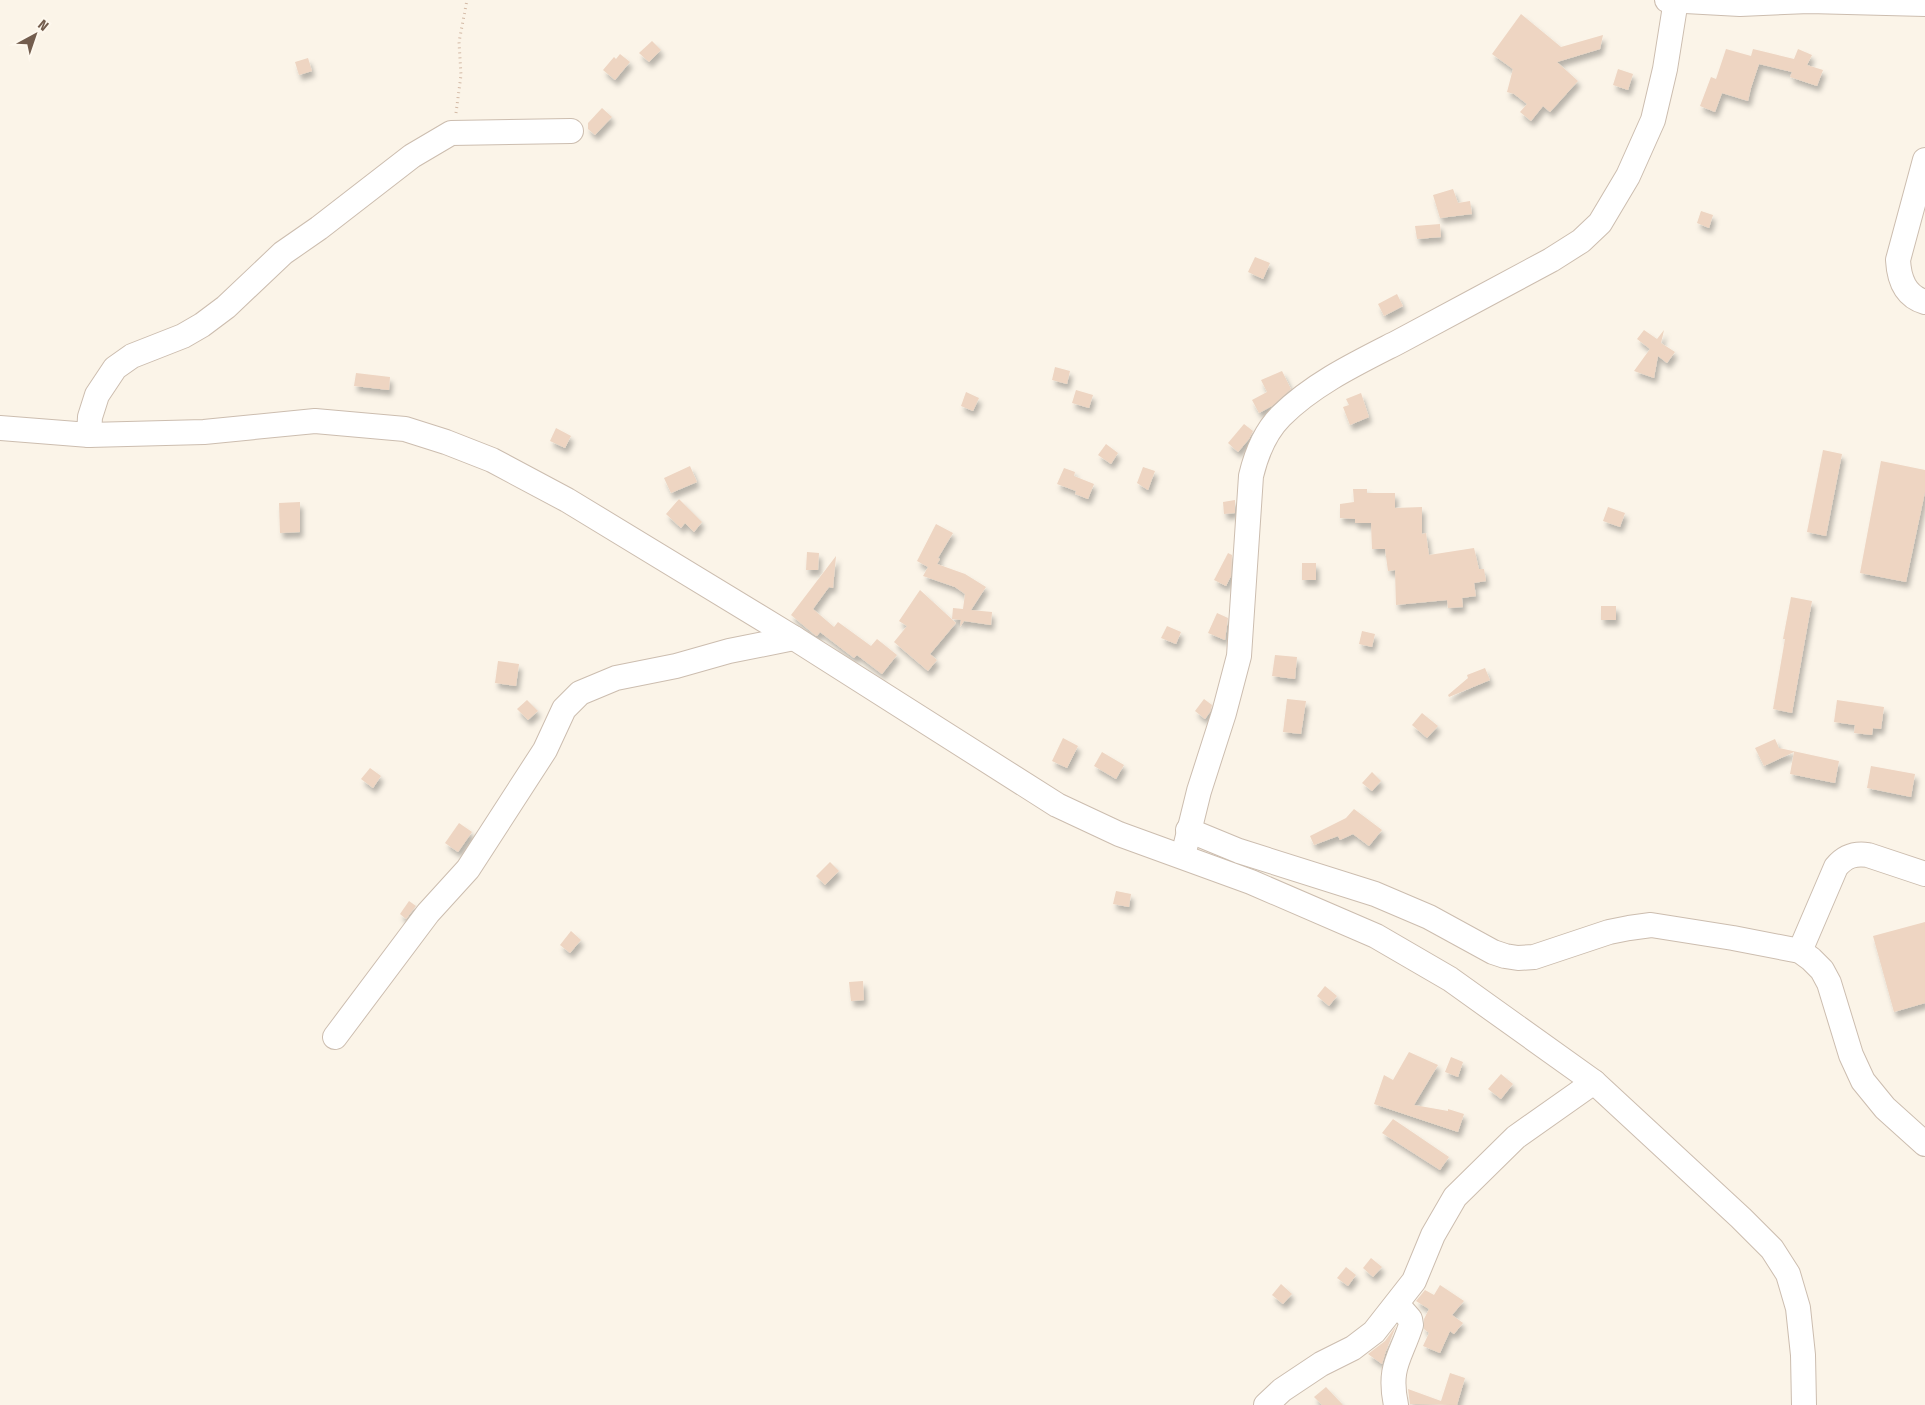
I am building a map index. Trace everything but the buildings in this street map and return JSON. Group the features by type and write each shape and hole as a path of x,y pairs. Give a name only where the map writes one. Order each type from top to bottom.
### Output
{"street":[{"path":"1182,856 1239,656 1251,476 1255,457 1279,417 1300,398 1345,370 1551,260 1581,241 1600,223 1628,176 1653,120 1665,69 1673,1 1740,4 1810,1 1925,4"},
{"path":"89,435 90,417 97,395 115,368 132,356 183,336 202,325 226,307 284,253 412,156 451,132 571,131"},
{"path":"1925,160 1898,260 1898,274 1902,284 1910,295 1925,302"},
{"path":"0,428 89,435 204,432 315,421 405,430 446,442 492,460 567,500 794,638 1057,805 1119,834 1251,882 1376,936 1450,979 1594,1082 1772,1248 1788,1274 1798,1308 1803,1355 1804,1405"},
{"path":"335,1037 428,913 468,869 545,750 564,709 580,693 616,678 676,666 728,651 794,638"},
{"path":"1188,830 1239,851 1375,894 1429,918 1479,945 1505,956 1518,958 1534,957 1609,932 1651,925 1800,951 1822,970 1829,983 1851,1055 1863,1081 1885,1108 1925,1144"},
{"path":"1800,951 1836,867 1846,858 1859,854 1868,855 1925,874"},
{"path":"1266,1405 1282,1390 1321,1364 1354,1348 1374,1332 1414,1280 1433,1235 1456,1197 1516,1137 1594,1082"},
{"path":"1396,1405 1392,1381 1395,1366 1411,1325 1410,1319 1397,1304"}],"path":[{"path":"451,132 458,106 461,75 459,42 467,0"}]}
